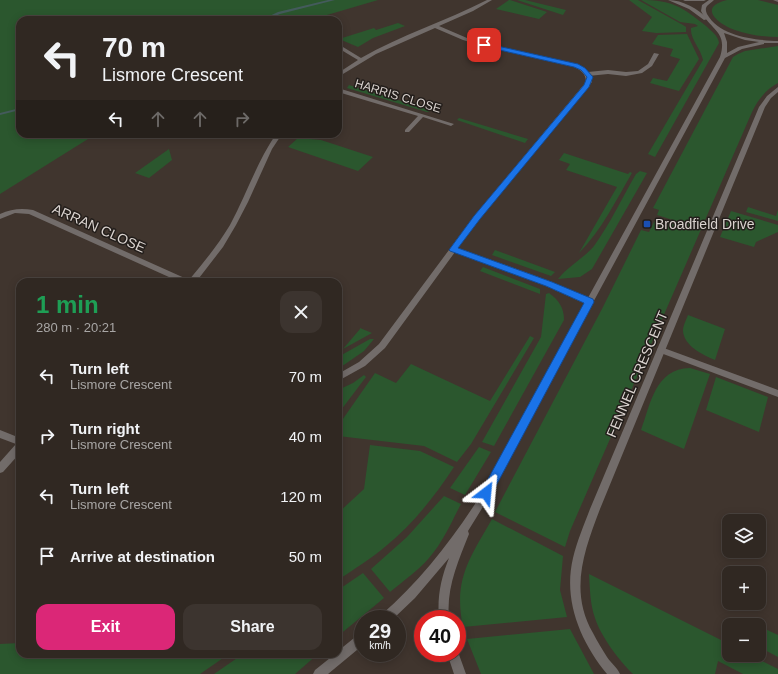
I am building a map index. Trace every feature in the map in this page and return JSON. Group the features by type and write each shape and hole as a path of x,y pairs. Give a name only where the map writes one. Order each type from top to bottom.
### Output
{"street":[{"path":"342,72 360,59 391,44 469,12 490,0"},
{"path":"670,0 691,8 718,28 742,37 778,42"},
{"path":"685,0 704,0"},
{"path":"706,19 703,8 712,0"},
{"path":"342,376 362,364 382,346 477,217 587,85 590,77 583,69 576,66 484,45 465,39 435,26"},
{"path":"442,610 443,592 451,564 469,522 723,57 726,44 718,28"},
{"path":"723,57 740,48 770,42"},
{"path":"342,48 360,59"},
{"path":"588,74 608,72 626,74 640,72 650,65 656,54"},
{"name":"FENNEL CRESCENT","path":"614,674 601,660 589,641 580,620 575,579 578,559 595,509 762,108 769,97 778,89"},
{"name":"HARRIS CLOSE","path":"342,91 451,124"},
{"path":"407,131 422,115"},
{"path":"195,278 221,245 233,225 245,202 268,149 276,138"},
{"name":"ARRAN CLOSE","path":"0,217 20,210 31,212 178,278"},
{"path":"453,250 549,284 590,302"},
{"path":"661,350 778,394"},
{"path":"0,434 16,440"},
{"path":"0,470 16,451"},
{"path":"395,610 417,589 469,522"},
{"path":"342,655 354,645"},
{"path":"319,674 339,658"},
{"path":"455,662 460,674"}],"green space":[{"path":"0,0 378,0 324,16 16,16 16,138 90,138 0,194"},
{"path":"509,0 547,12 539,19 496,9"},
{"path":"517,0 525,0 566,10 563,15"},
{"path":"629,0 638,0 683,25 686,27 686,32 656,33 642,31 652,17"},
{"path":"641,0 661,1 683,9 712,31 716,35 719,43 655,157 648,154 703,60 691,32 691,28 698,26 695,24 680,22"},
{"path":"727,0 758,0 778,5 778,37 746,33 722,24 713,15 712,11 713,7 718,3"},
{"path":"398,23 405,26 373,38 358,47 342,40 342,38 374,28 376,30"},
{"path":"687,34 699,59 679,91 650,83 653,78 667,81 680,59 670,56 673,49 652,44 658,35"},
{"path":"778,46 778,83 763,95 752,112 570,531 565,547 495,512 603,307 641,230 649,232 656,218 679,226 679,222 657,215 659,210 653,208 733,57 745,51"},
{"path":"349,85 430,111 427,112 347,88"},
{"path":"459,118 528,139 525,143 457,120"},
{"path":"298,138 321,140 373,157 358,171 288,147"},
{"path":"169,149 172,160 149,178 135,173"},
{"path":"564,153 628,174 630,172 632,173 602,225 579,253 617,187 566,170 570,164 559,160"},
{"path":"640,171 647,173 592,269 580,277 558,279 566,270 594,246 611,220 636,174"},
{"path":"748,207 776,216 778,210 778,221 746,212"},
{"path":"731,211 778,225 778,232 756,242 754,247 720,237"},
{"path":"495,250 555,272 551,276 492,255"},
{"path":"483,267 540,289 540,294 480,271"},
{"path":"549,293 556,298 560,305 564,320 494,446 482,442 541,337 546,294"},
{"path":"688,315 725,329 715,360 700,353 690,345 684,336 684,325"},
{"path":"360,329 372,333 343,349"},
{"path":"530,336 534,338 471,444 457,462 424,446 342,436 342,420 375,373 396,383 411,364 490,401"},
{"path":"370,339 374,339 364,351 342,366 342,355"},
{"path":"690,368 710,374 684,449 641,430 656,389 662,381 669,374 678,370"},
{"path":"364,375 366,377 342,409 342,388 353,383"},
{"path":"716,377 768,397 759,432 706,410"},
{"path":"370,445 420,451 454,467 431,499 396,537 374,555 342,577 342,509 364,489"},
{"path":"479,447 491,452 465,495 450,488"},
{"path":"444,496 461,504 446,532 434,552 425,563 390,592 371,569 407,537"},
{"path":"492,519 563,556 560,590 567,617 466,627 466,610 460,610 460,595 466,570"},
{"path":"363,573 384,598 369,610 354,610 354,623 342,633 342,587"},
{"path":"589,574 722,640 722,662 764,662 778,669 778,674 743,674 718,661 715,674 633,674 622,663 601,632 593,613"},
{"path":"570,629 594,674 481,674 467,639"},
{"path":"766,629 778,635 778,657 766,651"},
{"path":"16,643 16,658 223,658 200,674 0,674 0,644"},
{"path":"237,658 313,658 295,674 214,674"}],"waterway":[{"path":"272,16 333,0"},
{"path":"0,114 16,110"}],"place":[{"name":"Broadfield Drive","path":"647,224"}],"route":[{"path":"484,45 524,55 568,63 583,69 590,77 587,85 477,217 453,250 549,284 590,302 486,493"}]}
